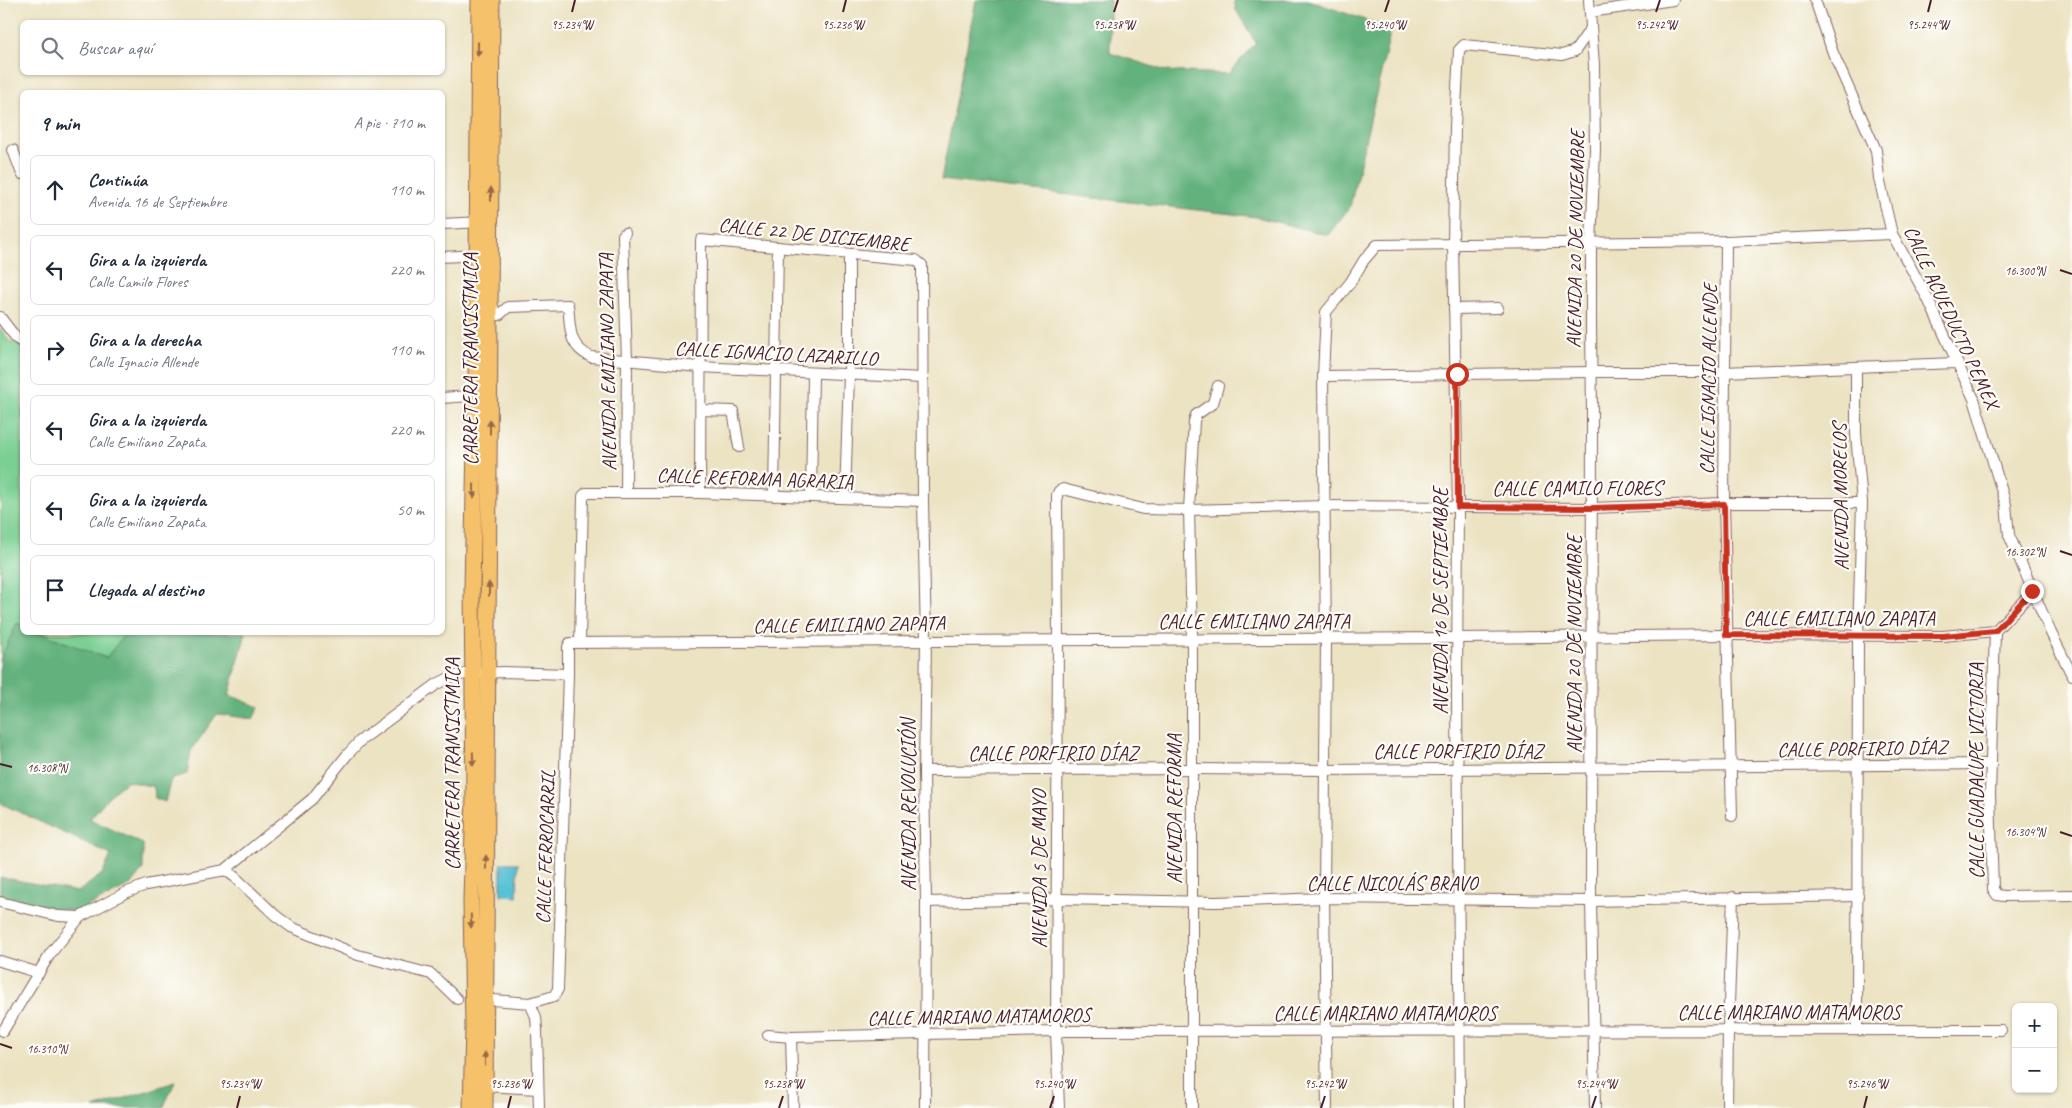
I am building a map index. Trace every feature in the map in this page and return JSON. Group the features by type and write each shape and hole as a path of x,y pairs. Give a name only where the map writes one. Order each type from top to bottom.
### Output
{"main road":[{"name":"CARRETERA TRANSISTMICA","path":"471,1108 473,1028 470,900 474,797 472,588 483,395 491,302 485,284 485,245 479,222 479,0"},
{"name":"CARRETERA TRANSISTMICA","path":"485,1108 488,673 483,395 474,255 479,222 492,0"},
{"path":"472,588 476,596 480,660 488,673"},
{"path":"472,674 482,685 482,734 487,747"}],"street":[{"name":"AVENIDA 20 DE NOVIEMBRE","path":"1589,0 1594,66 1595,150 1590,244 1592,508 1591,901 1595,1108"},
{"path":"1590,12 1673,0"},
{"name":"CALLE ACUEDUCTO PEMEX","path":"1815,0 1833,53 1876,150 1879,178 1892,234 1927,297 1974,399 2006,505 2008,535 2072,675"},
{"name":"AVENIDA 16 DE SEPTIEMBRE","path":"1460,1108 1458,1032 1460,900 1458,507 1457,374 1454,309 1455,127 1459,50 1464,45 1562,55 1575,51 1591,28"},
{"path":"13,150 20,169"},
{"path":"445,224 479,222"},
{"name":"AVENIDA EMILIANO ZAPATA","path":"625,233 623,235 627,361 626,492"},
{"path":"1326,1108 1324,898 1326,638 1323,376 1326,312 1350,283 1364,260 1377,245 1590,244 1726,241 1892,234"},
{"name":"CALLE 22 DE DICIEMBRE","path":"700,367 701,240 916,260 922,265"},
{"name":"CALLE IGNACIO ALLENDE","path":"1726,241 1724,504 1729,766 1732,816"},
{"path":"774,496 778,247"},
{"path":"846,498 849,254"},
{"path":"445,257 474,255"},
{"name":"AVENIDA REVOLUCIÓN","path":"922,265 923,501 926,640 924,771 926,902 925,1108"},
{"name":"CALLE IGNACIO LAZARILLO","path":"491,302 496,314 499,314 508,307 568,305 572,341 580,352 591,357 700,367 922,378"},
{"path":"1454,309 1498,308"},
{"path":"0,317 16,339 20,341"},
{"path":"1323,376 1724,372 1956,363"},
{"path":"700,367 700,493"},
{"name":"AVENIDA MORELOS","path":"1856,368 1856,434 1862,503 1858,636 1857,1029"},
{"path":"811,497 813,373"},
{"name":"AVENIDA REFORMA","path":"1192,1108 1192,638 1189,510 1194,421 1196,415 1213,403 1218,386"},
{"path":"445,398 483,395"},
{"path":"701,410 732,411 739,446"},
{"name":"CALLE CAMILO FLORES","path":"1057,570 1057,495 1063,489 1144,509 1189,510 1325,506 1592,508 1724,504 1862,503"},
{"name":"CALLE REFORMA AGRARIA","path":"580,643 583,496 586,493 700,493 923,501"},
{"name":"AVENIDA 5 DE MAYO","path":"1057,570 1056,771 1058,899 1056,1031 1059,1108"},
{"path":"1995,631 2032,591"},
{"name":"CALLE EMILIANO ZAPATA","path":"580,643 1726,635 1943,636 1995,631"},
{"name":"CALLE GUADALUPE VICTORIA","path":"1995,631 1991,764 1993,889 1996,895 2004,896 2072,895"},
{"path":"1,1032 50,954 80,918 125,893 146,885 225,870 312,800 360,741 437,684 451,677 472,674 568,674 568,644 580,643"},
{"name":"CALLE FERROCARRIL","path":"493,1000 530,1003 554,996 558,989 568,674"},
{"name":"CALLE PORFIRIO DÍAZ","path":"924,771 1325,770 1991,764"},
{"path":"225,870 235,876 275,915 291,927 358,955 431,974 457,999"},
{"name":"CALLE NICOLÁS BRAVO","path":"926,902 1058,899 1191,902 1288,901 1324,898 1591,901 1858,896"},
{"path":"1727,1108 1733,897"},
{"path":"0,902 58,916 80,918"},
{"path":"0,961 39,973"},
{"path":"530,1003 536,1017 538,1108"},
{"name":"CALLE MARIANO MATAMOROS","path":"768,1035 791,1037 1056,1031 2001,1030"},
{"path":"791,1037 793,1108"},
{"path":"485,1086 538,1089"}],"green space":[{"path":"976,0 1110,0 1110,53 1166,71 1228,74 1256,43 1236,10 1234,0 1308,0 1391,29 1350,207 1328,235 1257,217 941,180"},
{"path":"0,328 10,342 20,345 20,625 17,624 1,659"},
{"path":"17,623 20,624 20,635 46,635 106,658 124,635 245,635 229,695 259,707 253,719 217,714 191,751 187,774 171,779 165,802 155,798 154,787 127,781 109,796 90,819 143,844 143,869 131,885 76,912 0,898 0,877 78,892 102,874 111,855 0,803 0,660"},
{"path":"46,635 124,635 106,658"},
{"path":"175,1082 163,1108 94,1108"}],"water":[{"path":"501,863 518,863 517,896 501,895"}],"route":[{"path":"1457,374 1458,507 1592,508 1724,504 1726,635 1943,636 1995,631 2032,591"}]}
